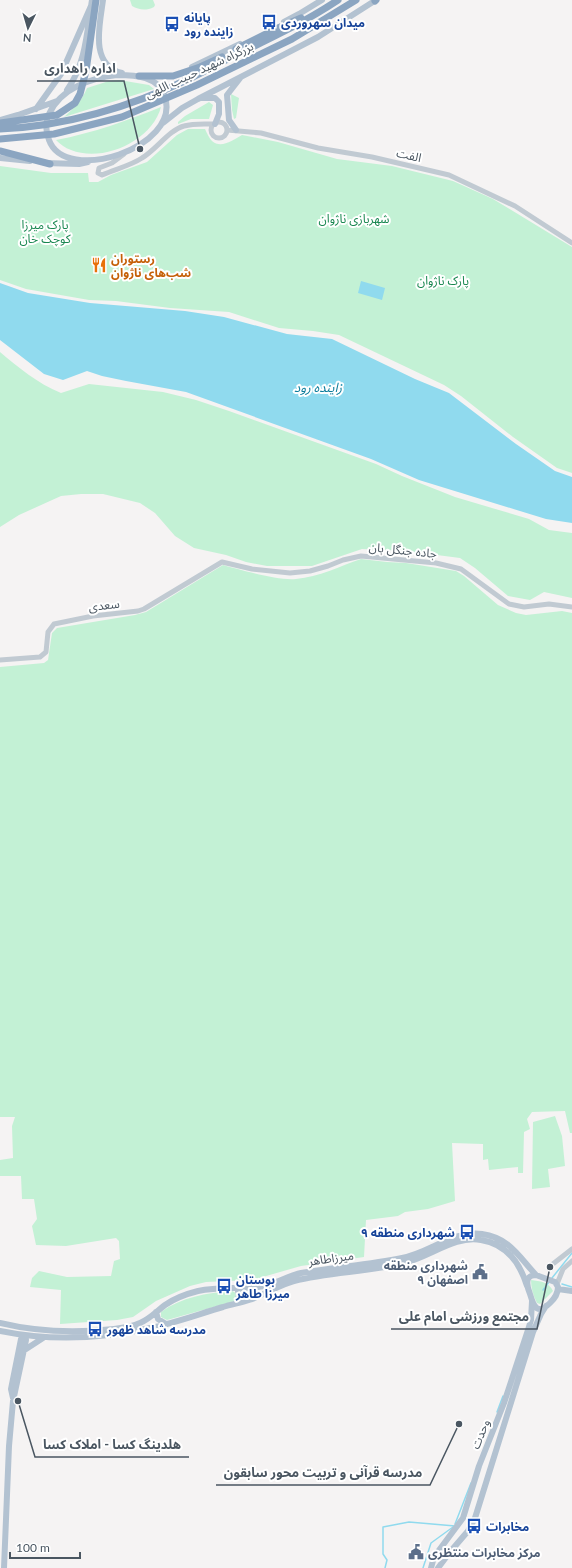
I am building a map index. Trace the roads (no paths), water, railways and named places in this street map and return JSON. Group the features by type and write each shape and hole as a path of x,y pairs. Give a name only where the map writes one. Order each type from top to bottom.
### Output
{"highway":[{"path":"0,123 57,115 75,103 80,94 86,71 96,0"},
{"name":"بزرگراه شهید حبیب اللهی","path":"0,129 40,127 90,116 151,95 192,78 288,30 338,0"},
{"name":"بزرگراه شهید حبیب اللهی","path":"0,139 41,136 70,131 122,117 154,104 292,39 356,0"},
{"path":"139,76 173,76 200,67 278,28 329,6"},
{"path":"0,151 50,164"}],"main road":[{"path":"103,0 99,38 100,55 110,68 117,72 129,75"},
{"path":"173,76 299,14 322,0"},
{"path":"160,126 182,108 318,36 376,0"},
{"path":"64,95 77,74 82,61 91,3"},
{"path":"36,109 61,74 91,3"},
{"path":"0,158 50,164 79,164 101,160 128,152 151,137 166,116 167,102 164,93 157,84 148,78 117,75 96,79 78,86 64,95 57,101 49,113 46,133 50,144 55,150 64,156 74,159 101,160"},
{"path":"236,130 229,120 227,96 242,75"},
{"path":"198,99 207,97 215,98 220,102 219,114 215,124"},
{"path":"0,120 57,101"},
{"name":"میرزاطاهر","path":"0,1323 26,1328 62,1331 109,1329 137,1325 166,1304 187,1294 216,1288 266,1286 301,1273 366,1265 404,1258 420,1253 457,1236 473,1234 491,1236 506,1243 515,1249 536,1275"},
{"name":"میرزاطاهر","path":"0,1331 12,1334 44,1337 84,1337 136,1331 166,1324 261,1296 293,1281 400,1264 428,1255 458,1242 473,1239 490,1242 505,1249 521,1269 532,1301"},
{"path":"527,1286 530,1276 536,1275 558,1287 572,1291"},
{"path":"237,1287 239,1295 237,1303"},
{"name":"وحدت","path":"438,1568 473,1523 533,1332 546,1306 556,1297 558,1287"},
{"path":"532,1301 536,1308 543,1309 546,1306"},
{"name":"وحدت","path":"431,1568 434,1557 463,1518 476,1474 504,1403 526,1336 531,1320 532,1301"},
{"path":"156,1312 158,1319 166,1324"},
{"path":"4,1568 9,1446 13,1398 26,1328"},
{"path":"12,1334 22,1348"},
{"path":"22,1348 44,1337"},
{"path":"483,1458 484,1464 487,1465 492,1462"},
{"path":"476,1474 482,1470 488,1476"}],"street":[{"path":"128,152 112,163 99,168 98,173 102,175 143,158 171,133 182,126 222,123 227,130 223,137 216,137 212,130 215,124"},
{"name":"الفت","path":"227,130 260,133 318,148 372,157 449,175 515,206 572,243"},
{"name":"جاده جنگل بان","path":"222,562 252,569 290,573 310,571 343,560 361,556 436,563 461,569 509,604 524,607 549,604 572,607"},
{"name":"سعدی","path":"0,660 40,657 46,652 48,632 54,624 93,616 144,609 222,562"},
{"path":"558,1287 560,1266 572,1249"},
{"path":"549,1267 560,1266 572,1261"}],"water":[{"path":"361,281 385,288 382,300 358,293"},
{"name":"زاینده رود","path":"0,283 28,293 90,303 185,311 224,317 287,334 332,339 415,379 449,393 516,444 555,471 572,477 572,523 546,519 419,480 371,459 186,392 102,376 87,371 63,380 44,374 0,340"}],"waterway":[{"path":"552,1278 572,1253"},
{"path":"543,1290 549,1282"},
{"path":"562,1284 572,1287"},
{"path":"497,1412 503,1396"},
{"path":"455,1524 471,1483"},
{"path":"385,1568 387,1560 383,1554 383,1527 409,1522 455,1526"},
{"path":"423,1568 431,1543 453,1527"}],"place":[{"name":"میدان سهروردی","path":"269,22"},
{"name":"پایانه زاینده رود","path":"172,24"},
{"name":"اداره راهداری","path":"140,149"},
{"name":"رستوران شب‌های ناژوان","path":"99,265"},
{"name":"شهرداری منطقه ۹","path":"467,1232"},
{"name":"مجتمع ورزشی امام علی","path":"550,1267"},
{"name":"شهرداری منطقه ۹ اصفهان","path":"480,1272"},
{"name":"بوستان میرزا طاهر","path":"224,1286"},
{"name":"مدرسه شاهد ظهور","path":"95,1329"},
{"name":"هلدینگ کسا - املاک کسا","path":"18,1401"},
{"name":"مدرسه قرآنی و تربیت محور سابقون","path":"459,1424"},
{"name":"مخابرات","path":"474,1526"},
{"name":"مرکز مخابرات منتظری","path":"416,1552"}],"park label":[{"name":"شهربازی ناژوان","path":"354,218"},
{"name":"پارک میرزا کوچک خان","path":"45,231"},
{"name":"پارک ناژوان","path":"443,280"}]}
